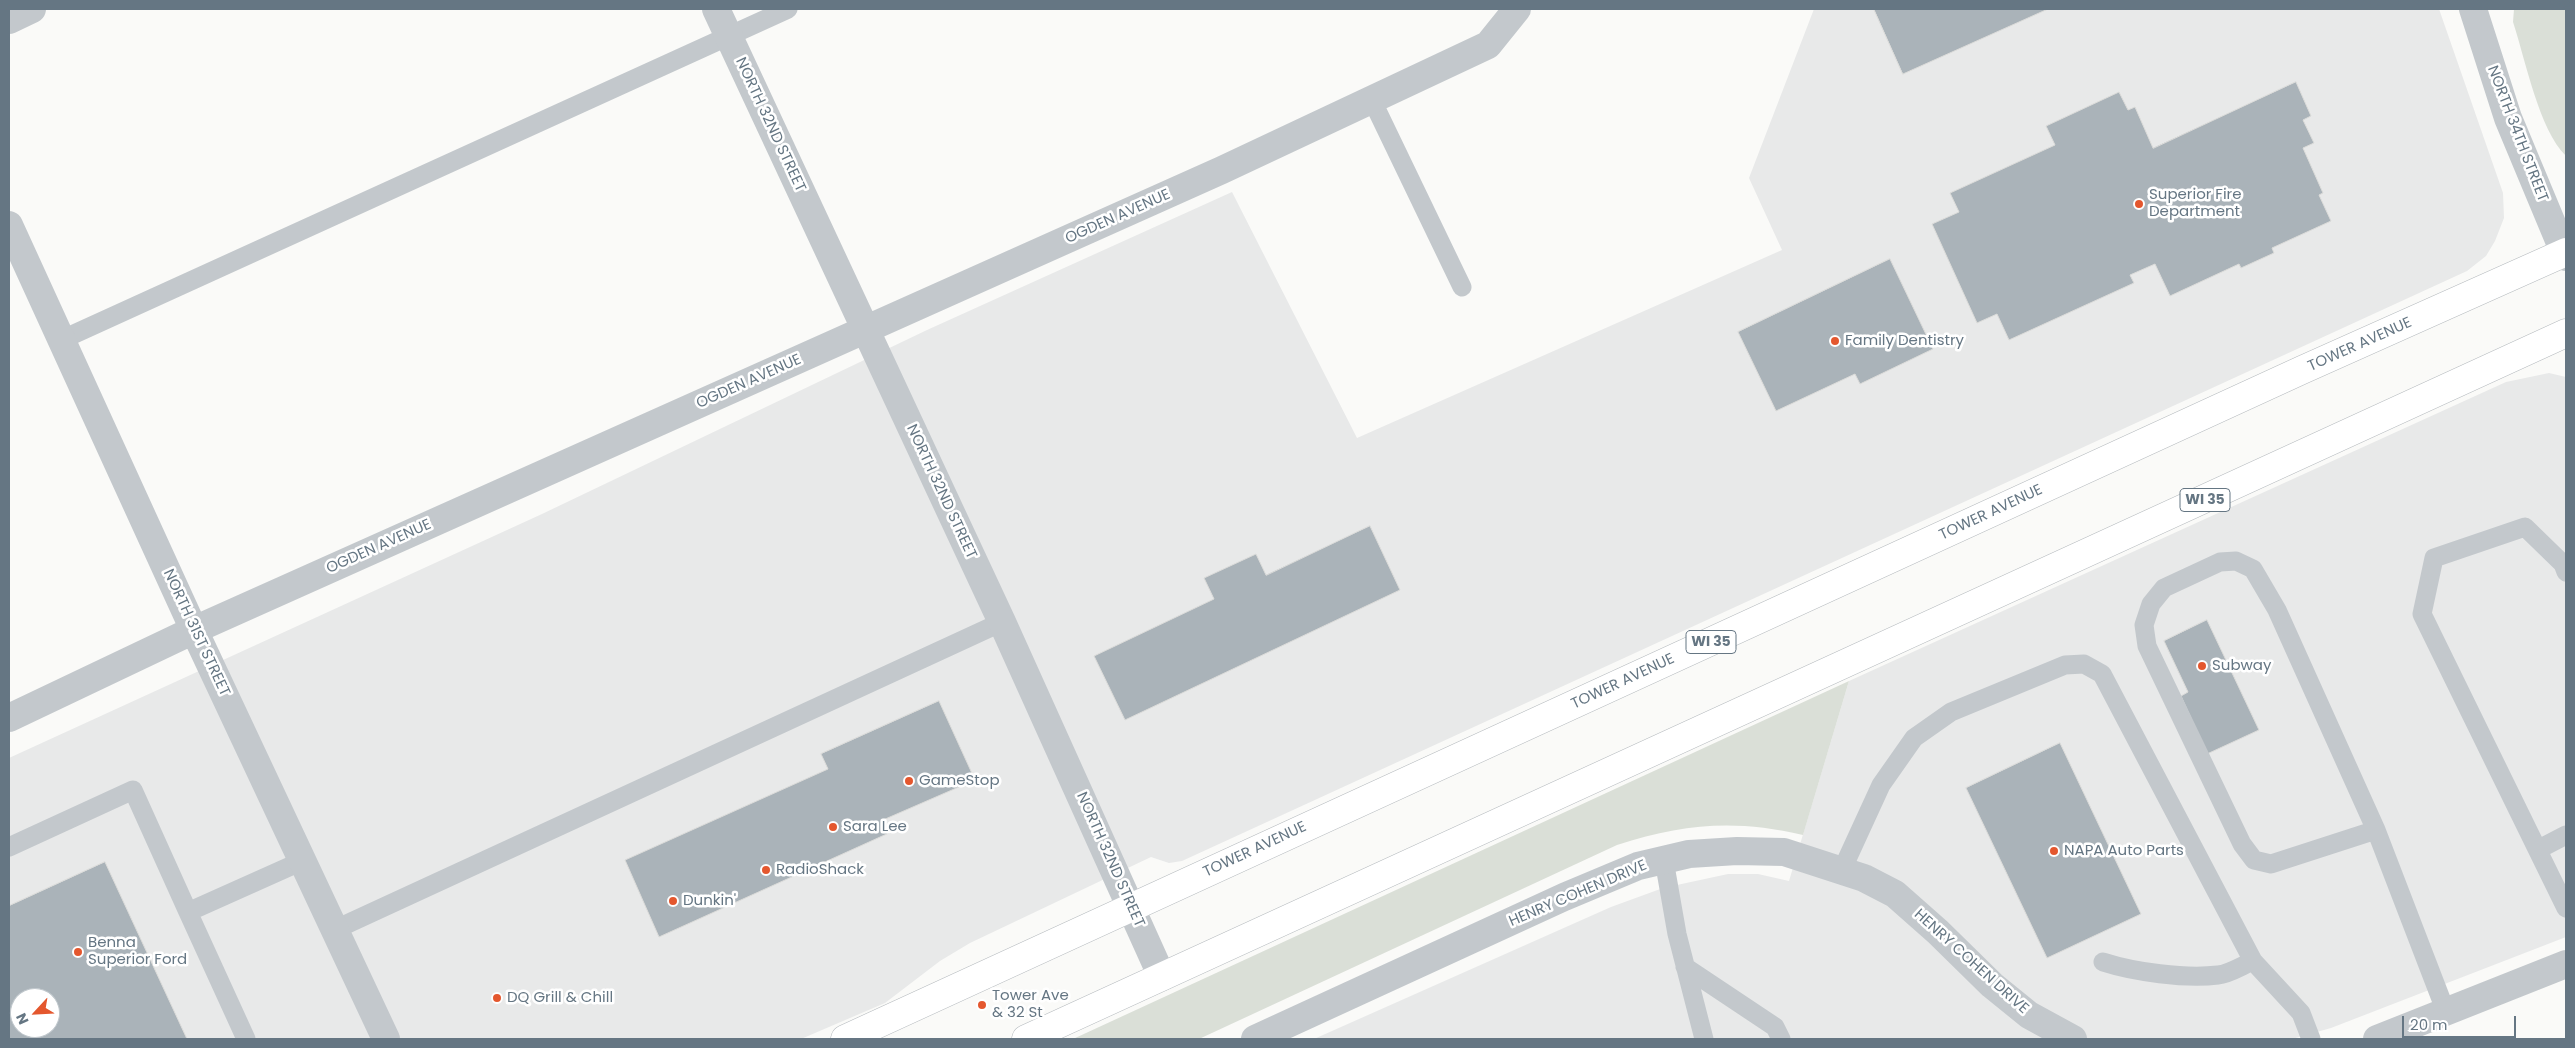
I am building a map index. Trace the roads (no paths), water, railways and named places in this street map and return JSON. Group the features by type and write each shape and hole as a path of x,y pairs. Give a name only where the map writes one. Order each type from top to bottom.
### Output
{"main road":[{"name":"TOWER AVENUE","path":"845,1039 2302,370 2566,254"},
{"name":"WI 35","path":"1026,1039 2566,333"}],"street":[{"path":"9,20 32,9"},
{"name":"NORTH 32ND STREET","path":"716,9 1002,622 1162,977"},
{"name":"OGDEN AVENUE","path":"9,718 194,630 1222,170 1372,100 1488,45 1517,9"},
{"name":"NORTH 34TH STREET","path":"2473,9 2508,118 2566,254"},
{"name":"NORTH 31ST STREET","path":"9,225 194,630 386,1039"},
{"name":"HENRY COHEN DRIVE","path":"1255,1039 1564,897 1638,866 1689,854 1737,851 1784,852 1864,878 1895,894 1992,984 2029,1015 2073,1039"},
{"path":"2377,1039 2566,964"}],"lane":[{"path":"61,340 788,9"},
{"path":"1372,100 1462,287"},
{"path":"2566,572 2563,564 2525,526 2434,558 2422,614 2539,849 2566,908"},
{"path":"2376,830 2271,864 2254,860 2242,844 2147,646 2144,625 2151,604 2164,588 2220,562 2236,561 2253,569 2277,610 2376,830 2446,1012"},
{"path":"334,930 1002,622"},
{"path":"1842,870 1881,785 1914,738 1951,712 2065,665 2084,664 2102,674 2253,961 2301,1013 2311,1039"},
{"path":"9,847 133,790 246,1039"},
{"path":"2539,849 2566,835"},
{"path":"1664,860 1686,967 1704,1039"},
{"path":"188,912 302,861"},
{"path":"2103,962 2120,968 2168,973 2219,975 2253,961"},
{"path":"1686,967 1775,1027 1781,1039"}],"place":[{"name":"Superior Fire Department","path":"2139,204"},
{"name":"Family Dentistry","path":"1835,341"},
{"name":"Subway","path":"2202,666"},
{"name":"GameStop","path":"909,781"},
{"name":"Sara Lee","path":"833,827"},
{"name":"NAPA Auto Parts","path":"2054,851"},
{"name":"RadioShack","path":"766,870"},
{"name":"Dunkin'","path":"673,901"},
{"name":"Benna Superior Ford","path":"78,952"},
{"name":"DQ Grill & Chill","path":"497,998"},
{"name":"Tower Ave & 32 St","path":"982,1005"}]}
